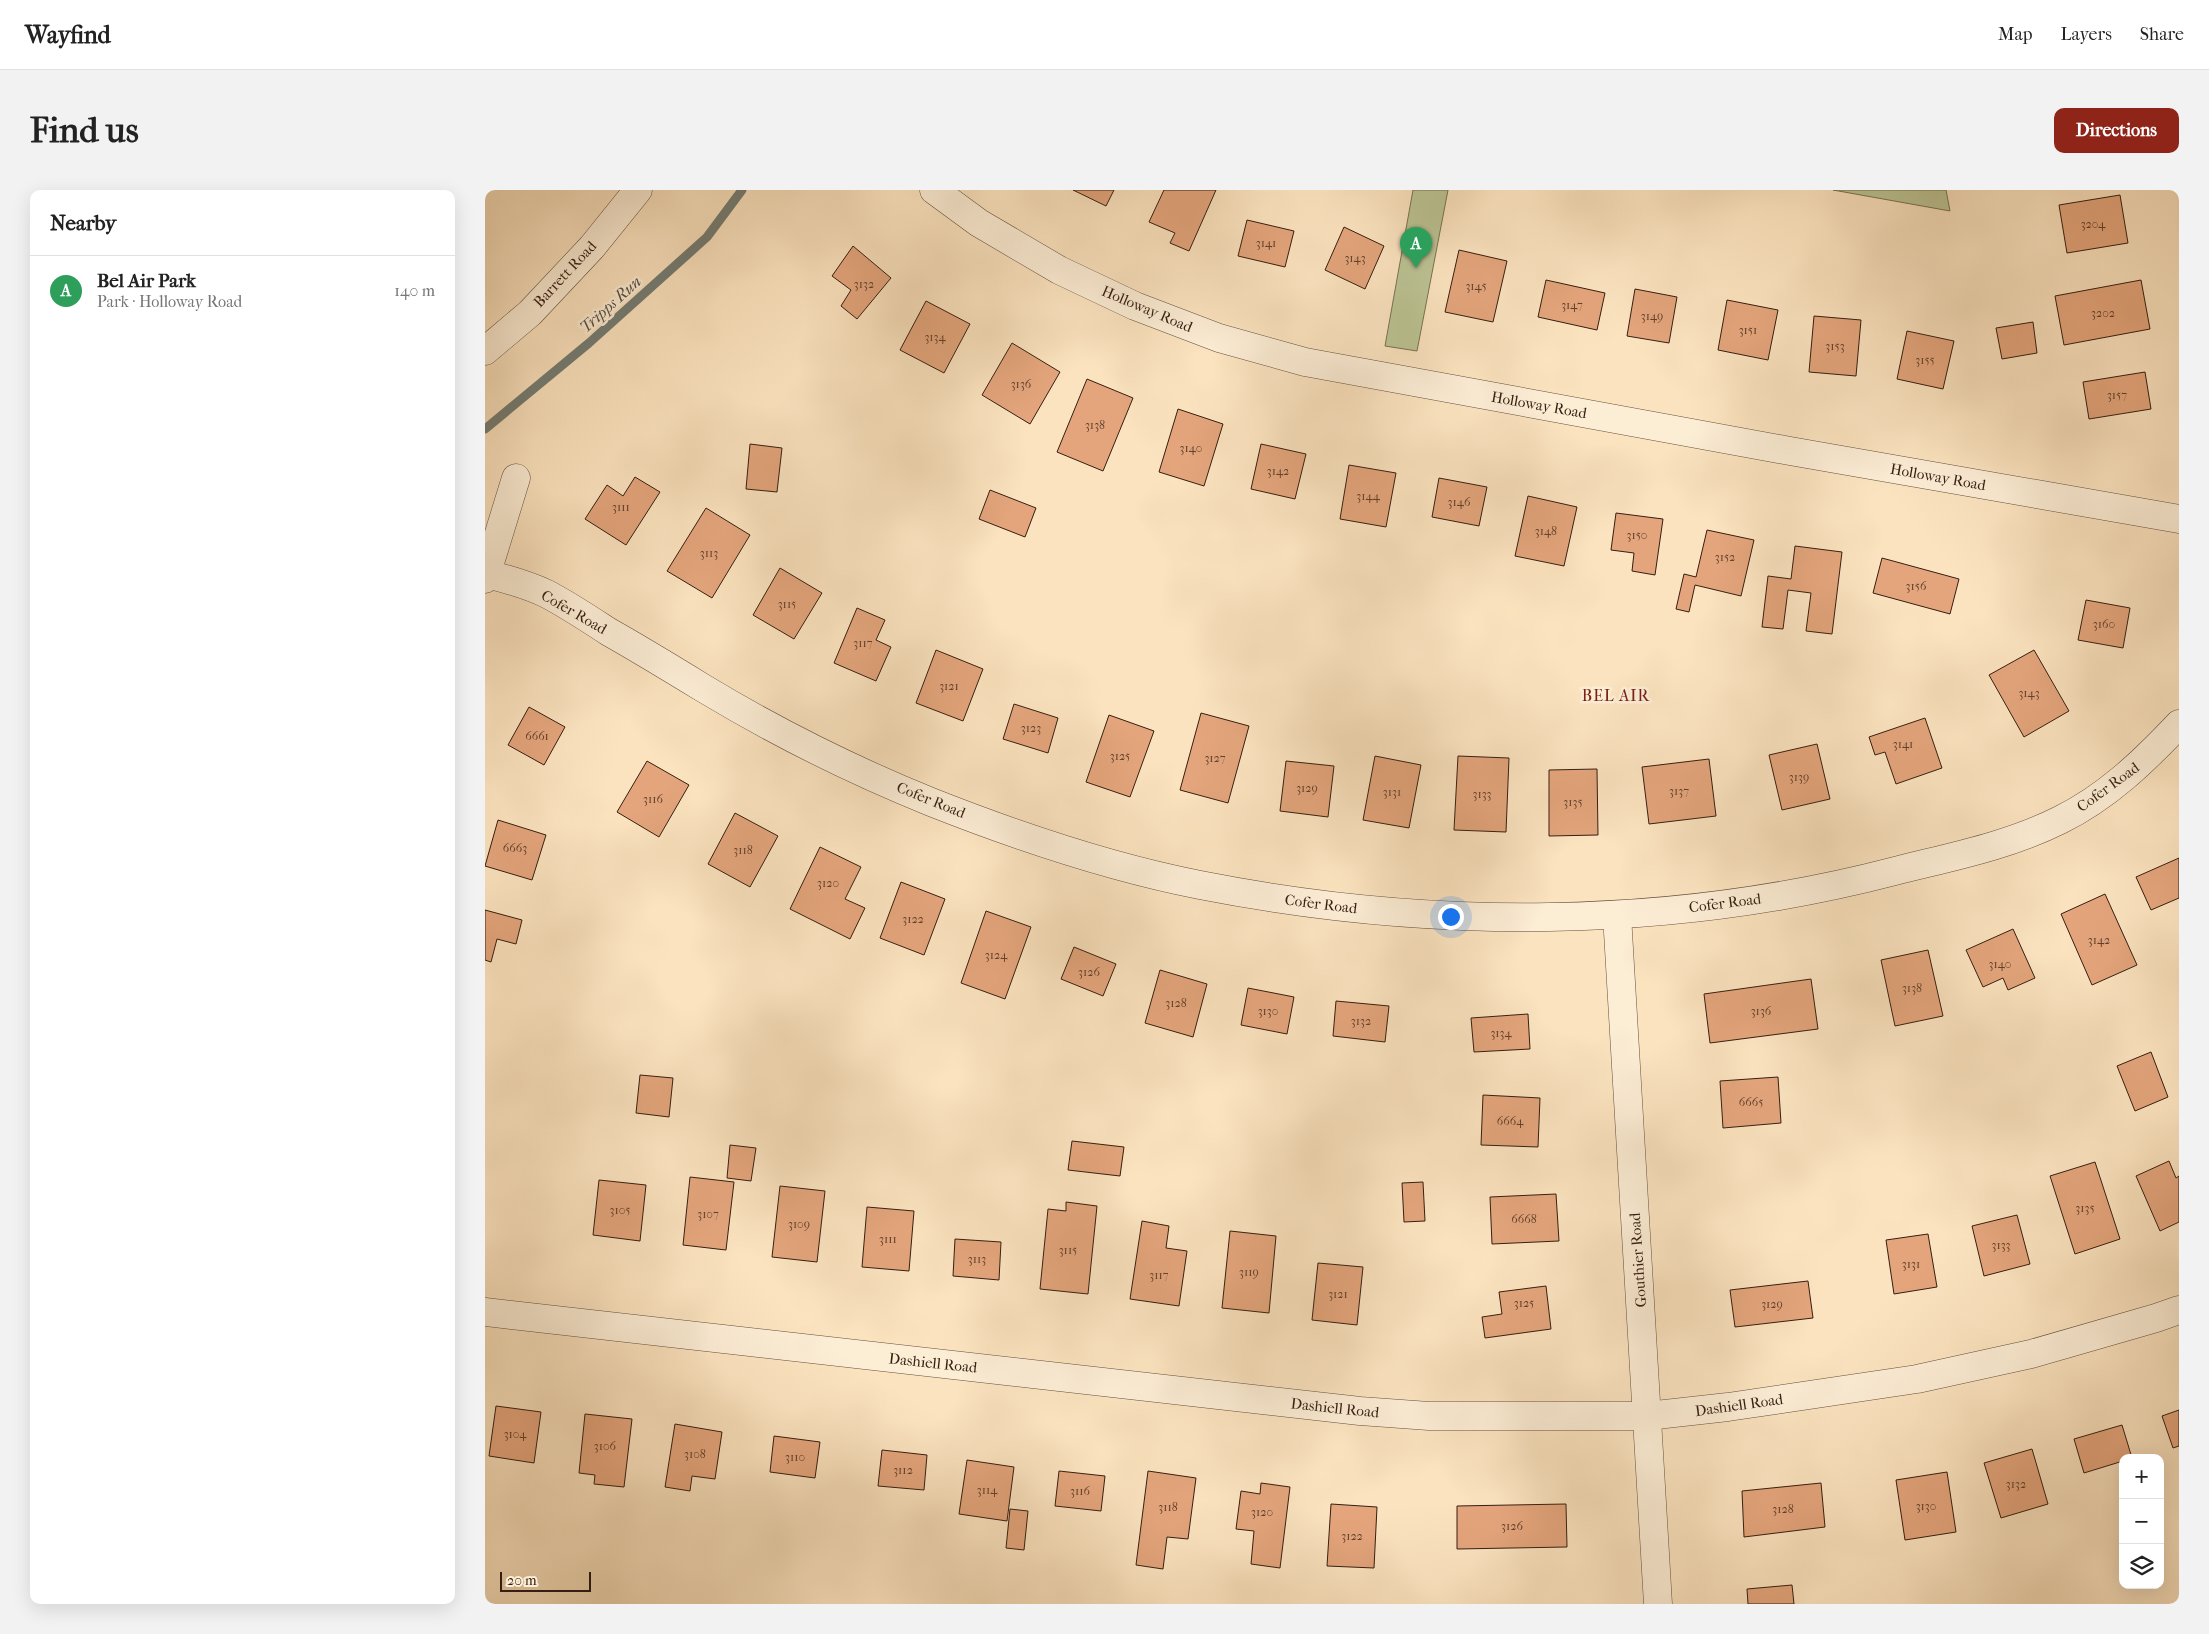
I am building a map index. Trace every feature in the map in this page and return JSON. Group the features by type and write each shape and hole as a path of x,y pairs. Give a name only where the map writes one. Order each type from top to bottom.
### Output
{"street":[{"name":"Barrett Road","path":"485,351 530,313 580,260 638,190"},
{"name":"Holloway Road","path":"934,190 979,223 1059,270 1135,306 1219,338 1305,362 1790,451 2179,519"},
{"path":"486,577 516,478"},
{"name":"Cofer Road","path":"486,577 546,594 737,709 834,759 930,801 1023,835 1113,864 1197,885 1281,899 1381,911 1518,918 1617,915 1740,902 1854,882 2000,844 2060,820 2103,795 2144,761 2179,724"},
{"name":"Gouthier Road","path":"1617,915 1658,1604"},
{"name":"Dashiell Road","path":"485,1312 1360,1411 1429,1416 1647,1416 1728,1407 1917,1379 2031,1354 2179,1310"}],"green space":[{"path":"1413,190 1448,190 1417,351 1385,346"},
{"path":"1833,190 1946,190 1950,211"}],"building":[{"path":"1073,190 1114,190 1106,206"},
{"path":"1164,190 1216,190 1189,251 1170,243 1175,233 1149,222"},
{"path":"2120,195 2128,243 2067,253 2059,205"},
{"path":"1247,220 1294,231 1285,267 1238,256"},
{"path":"1344,227 1384,246 1365,289 1325,270"},
{"path":"853,246 891,278 857,319 841,306 851,290 832,276"},
{"path":"1459,250 1507,261 1493,322 1445,312"},
{"path":"1546,280 1605,293 1597,330 1538,317"},
{"path":"2141,280 2150,329 2064,345 2055,296"},
{"path":"1635,289 1677,297 1669,343 1627,336"},
{"path":"1727,300 1778,310 1768,360 1718,350"},
{"path":"926,301 970,324 944,373 900,350"},
{"path":"1814,316 1861,320 1856,376 1809,372"},
{"path":"2033,322 2037,353 2002,359 1996,328"},
{"path":"1907,331 1954,341 1943,389 1897,379"},
{"path":"1012,343 1060,372 1030,424 982,395"},
{"path":"2145,372 2151,409 2089,419 2083,382"},
{"path":"1087,379 1133,398 1103,471 1057,452"},
{"path":"1178,409 1223,424 1204,486 1159,472"},
{"path":"750,444 782,448 777,492 746,489"},
{"path":"1261,444 1306,454 1295,499 1251,489"},
{"path":"1349,465 1396,473 1386,527 1340,519"},
{"path":"635,477 660,492 626,545 585,519 607,485 623,496"},
{"path":"1439,478 1487,487 1479,526 1432,517"},
{"path":"990,490 1036,508 1025,537 979,519"},
{"path":"1528,496 1577,507 1564,566 1515,556"},
{"path":"706,508 750,535 712,598 667,571"},
{"path":"1616,513 1663,519 1655,575 1632,571 1634,553 1611,550"},
{"path":"1707,530 1754,540 1741,596 1695,585 1689,612 1676,609 1684,574 1696,577"},
{"path":"1795,546 1842,552 1832,634 1806,631 1811,593 1788,590 1783,629 1762,627 1768,576 1791,579"},
{"path":"1882,558 1959,579 1950,614 1873,593"},
{"path":"780,568 822,593 794,639 753,615"},
{"path":"2086,600 2130,608 2123,648 2078,640"},
{"path":"857,608 885,620 876,640 891,647 876,681 834,663"},
{"path":"936,650 983,669 963,721 916,703"},
{"path":"2034,650 2069,711 2024,737 1989,675"},
{"path":"1014,704 1058,718 1048,753 1003,739"},
{"path":"529,707 565,727 544,765 508,745"},
{"path":"1201,713 1249,726 1228,803 1180,790"},
{"path":"1109,715 1154,731 1130,797 1086,782"},
{"path":"1925,718 1942,768 1896,784 1885,752 1875,755 1869,737"},
{"path":"1817,744 1830,799 1782,810 1769,755"},
{"path":"1375,756 1421,765 1409,828 1363,820"},
{"path":"1458,756 1509,758 1506,832 1454,830"},
{"path":"1709,759 1716,816 1649,824 1642,767"},
{"path":"647,761 689,785 659,837 617,812"},
{"path":"1286,761 1334,766 1328,817 1280,811"},
{"path":"1597,769 1598,835 1549,836 1549,770"},
{"path":"735,813 778,836 750,887 708,864"},
{"path":"498,820 546,835 532,880 485,866"},
{"path":"820,847 861,867 845,899 865,908 850,939 790,909"},
{"path":"2179,858 2179,898 2151,910 2136,877"},
{"path":"901,882 945,899 924,955 880,938"},
{"path":"2105,894 2137,965 2092,985 2061,914"},
{"path":"485,910 522,920 516,944 497,939 491,962 485,960"},
{"path":"986,911 1031,927 1005,999 961,983"},
{"path":"2013,929 2035,978 2008,990 2003,978 1983,987 1966,950"},
{"path":"1074,947 1116,964 1103,996 1061,979"},
{"path":"1928,950 1943,1016 1895,1026 1881,960"},
{"path":"1160,970 1207,984 1193,1037 1145,1023"},
{"path":"1811,979 1818,1029 1710,1043 1704,994"},
{"path":"1248,988 1294,997 1287,1034 1241,1025"},
{"path":"1336,1001 1389,1006 1385,1042 1333,1036"},
{"path":"1528,1014 1530,1049 1474,1052 1471,1018"},
{"path":"2151,1052 2168,1097 2135,1111 2117,1066"},
{"path":"640,1075 673,1078 669,1117 636,1113"},
{"path":"1778,1077 1781,1123 1723,1128 1720,1081"},
{"path":"1483,1095 1540,1098 1538,1147 1481,1145"},
{"path":"1072,1141 1124,1147 1120,1176 1068,1170"},
{"path":"730,1145 756,1148 751,1181 727,1178"},
{"path":"2169,1161 2176,1178 2179,1176 2179,1222 2160,1231 2136,1176"},
{"path":"2095,1162 2120,1239 2075,1254 2050,1176"},
{"path":"690,1177 734,1182 726,1250 683,1245"},
{"path":"599,1180 646,1185 640,1241 593,1235"},
{"path":"1423,1182 1425,1221 1404,1222 1402,1183"},
{"path":"780,1186 825,1191 817,1262 772,1257"},
{"path":"1556,1194 1559,1241 1492,1244 1490,1197"},
{"path":"1066,1202 1097,1206 1088,1294 1040,1289 1048,1209 1066,1211"},
{"path":"867,1207 914,1211 909,1271 862,1267"},
{"path":"2017,1215 2030,1264 1984,1276 1972,1226"},
{"path":"1142,1221 1169,1226 1166,1248 1187,1251 1179,1306 1130,1299"},
{"path":"1230,1231 1276,1236 1269,1313 1222,1308"},
{"path":"1928,1234 1937,1287 1894,1294 1886,1240"},
{"path":"955,1239 1001,1242 999,1280 953,1276"},
{"path":"1318,1263 1363,1267 1357,1325 1312,1320"},
{"path":"1808,1281 1813,1318 1735,1327 1730,1290"},
{"path":"1546,1286 1551,1329 1485,1338 1482,1317 1502,1314 1499,1292"},
{"path":"496,1406 541,1412 534,1463 489,1456"},
{"path":"2179,1410 2179,1446 2173,1448 2162,1416"},
{"path":"585,1414 632,1419 624,1487 594,1484 595,1475 579,1473"},
{"path":"675,1424 722,1432 715,1479 692,1476 690,1491 665,1487"},
{"path":"2122,1425 2131,1454 2119,1454 2119,1462 2084,1473 2074,1439"},
{"path":"774,1436 820,1442 815,1478 770,1472"},
{"path":"2032,1449 2048,1504 2001,1518 1984,1463"},
{"path":"882,1450 927,1455 924,1490 878,1486"},
{"path":"967,1460 1014,1467 1007,1521 959,1514"},
{"path":"1059,1471 1105,1476 1101,1511 1055,1506"},
{"path":"1148,1471 1196,1478 1188,1539 1167,1537 1163,1569 1136,1565"},
{"path":"1947,1472 1956,1532 1905,1540 1896,1480"},
{"path":"1261,1483 1290,1487 1280,1568 1251,1564 1254,1531 1236,1529 1241,1491 1260,1494"},
{"path":"1821,1483 1825,1527 1744,1537 1742,1491"},
{"path":"1331,1504 1377,1507 1374,1568 1327,1566"},
{"path":"1566,1504 1567,1547 1457,1549 1457,1506"},
{"path":"1010,1509 1028,1511 1024,1550 1006,1548"},
{"path":"1792,1585 1794,1604 1748,1604 1747,1589"}],"waterway":[{"name":"Tripps Run","path":"485,429 589,343 707,237 742,190"}],"place":[{"name":"Bel Air Park","path":"1416,268"}],"district":[{"name":"BEL AIR","path":"1616,695"}]}
